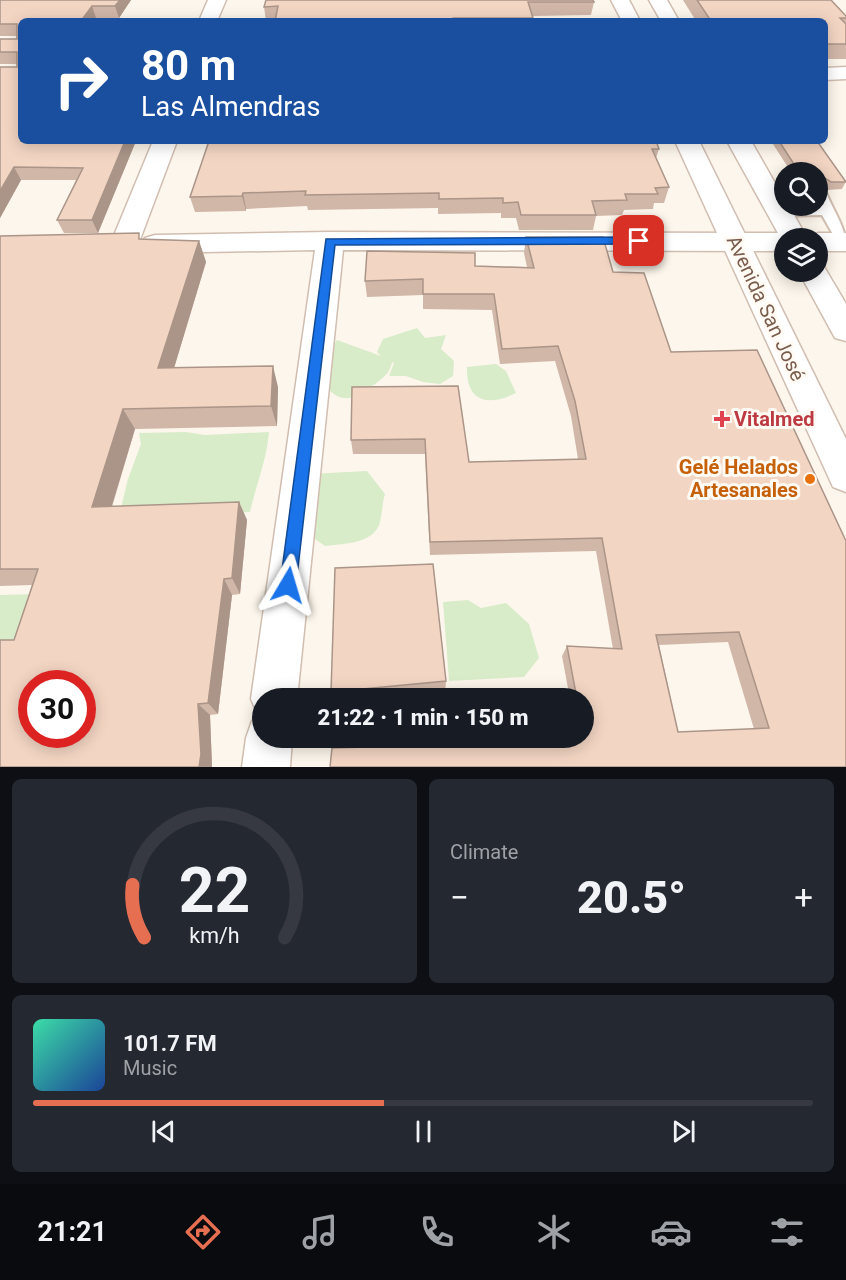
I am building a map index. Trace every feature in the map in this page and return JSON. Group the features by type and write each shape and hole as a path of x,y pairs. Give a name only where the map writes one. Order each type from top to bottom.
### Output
{"street":[{"path":"209,18 217,0"},
{"path":"620,0 629,18"},
{"path":"658,0 668,18"},
{"path":"828,74 846,73"},
{"path":"164,144 113,245 330,241 774,242"},
{"name":"Avenida San José","path":"688,144 846,476"},
{"path":"741,144 774,203"},
{"path":"275,688 330,241"},
{"path":"828,242 845,242"},
{"path":"819,282 846,330"},
{"path":"266,767 268,748"}],"lane":[{"path":"828,214 845,242"}],"green space":[{"path":"417,328 425,338 446,335 441,349 454,361 453,376 440,384 423,382 406,376 389,376 394,363 392,362 384,377 353,397 341,398 335,395 322,381 330,350 337,340 381,356 377,352 383,339"},
{"path":"496,364 506,371 516,393 496,400 480,398 470,388 467,367"},
{"path":"186,432 205,435 269,432 264,462 250,512 118,520 128,479 141,444 139,433"},
{"path":"367,471 385,494 378,527 374,533 362,540 325,546 312,537 309,474"},
{"path":"39,594 25,630 0,657 0,595"},
{"path":"468,600 481,608 506,603 529,624 539,658 524,677 449,681 443,602"}],"building":[{"path":"0,0 120,0 115,6 92,6 83,18 18,18 18,144 124,144 92,220 57,220 83,168 14,167 0,191 0,67 17,67 17,52 0,52 0,39 17,39 17,24 0,24"},
{"path":"266,0 593,0 594,2 528,2 533,18 276,18 278,6 264,7"},
{"path":"697,0 831,0 846,16 846,18 840,18 846,24 846,44 828,44 828,18 709,18"},
{"path":"208,144 657,144 659,149 652,149 669,187 655,188 658,194 625,194 627,200 592,201 596,215 521,215 518,202 503,203 503,198 439,199 439,193 305,195 306,191 190,197"},
{"path":"781,144 819,144 846,182 828,180 828,162 793,162"},
{"path":"139,233 139,239 199,241 158,368 273,366 271,406 123,409 92,507 239,502 232,578 224,579 208,703 198,704 201,754 199,767 0,767 0,640 14,640 38,569 0,569 0,236"},
{"path":"526,237 603,237 613,272 644,273 671,352 757,350 846,541 846,767 330,767 332,748 594,748 594,688 575,688 567,646 622,649 602,538 430,542 425,439 351,440 352,387 458,386 469,462 586,459 575,401 558,346 502,349 494,294 423,294 423,279 365,281 367,251 475,253 475,266 534,268","holes":["739,632 769,728 678,732 656,635"]},
{"path":"433,564 446,681 373,688 331,688 335,568"}],"place":[{"name":"Vitalmed","path":"722,419"},
{"name":"Gelé Helados Artesanales","path":"810,479"}],"route":[{"path":"288,585 330,241 639,241"}]}
